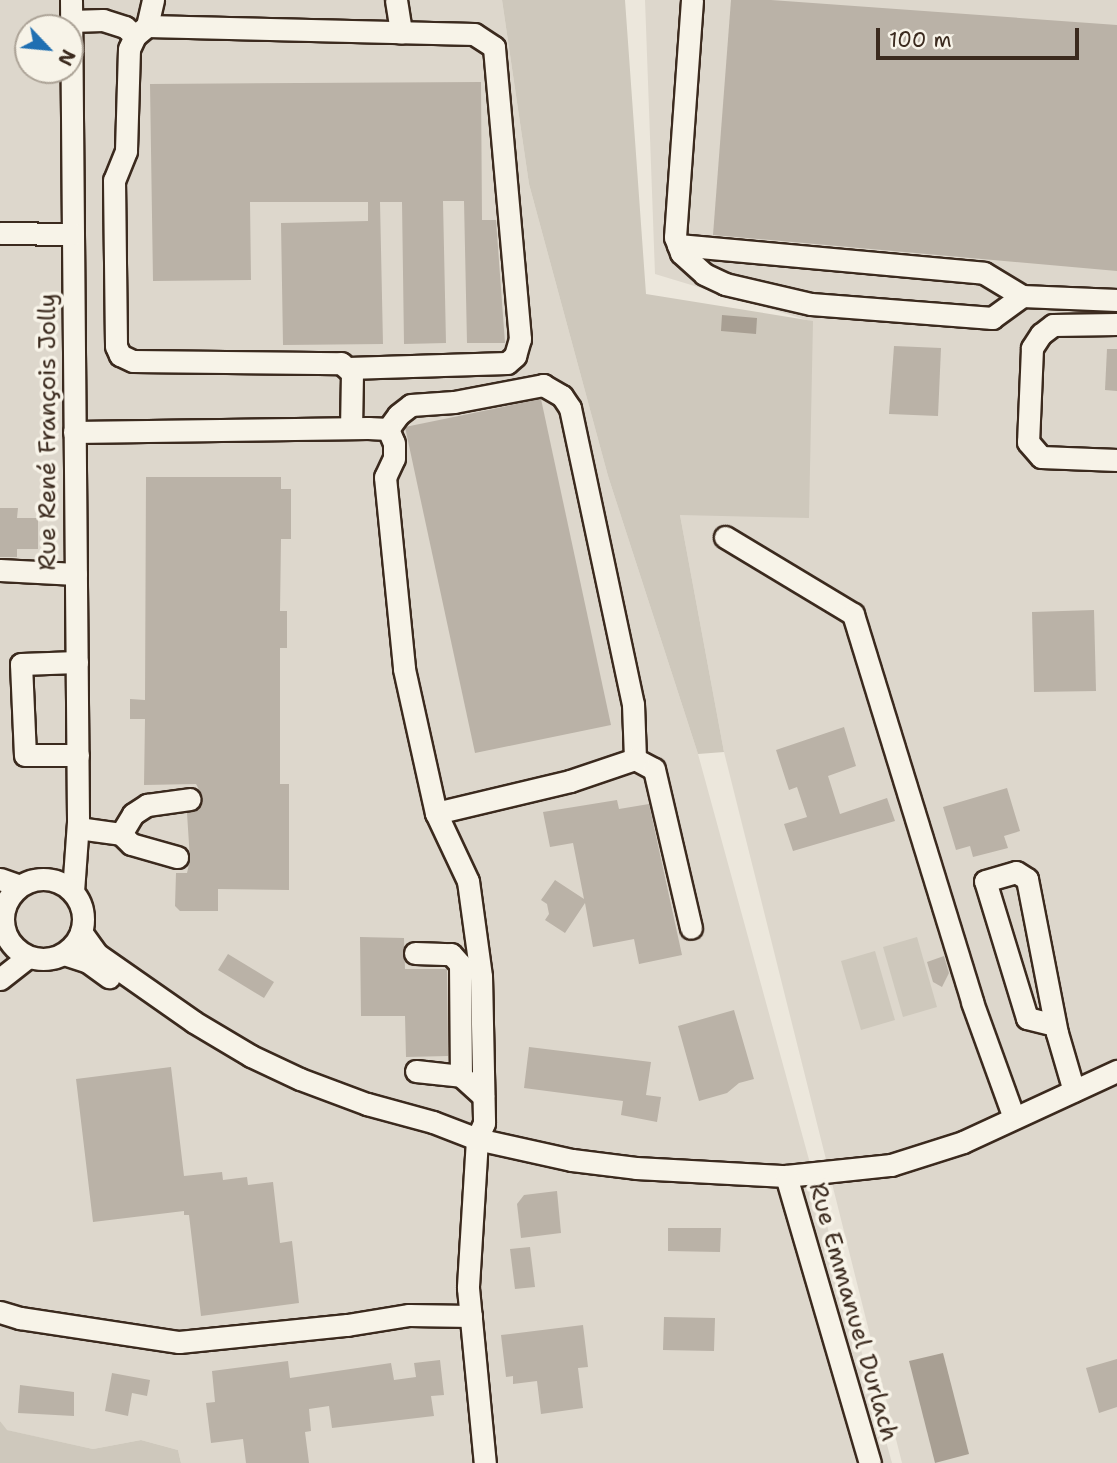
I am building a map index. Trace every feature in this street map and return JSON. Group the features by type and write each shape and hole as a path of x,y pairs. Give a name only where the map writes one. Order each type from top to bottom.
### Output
{"street":[{"path":"71,10 141,31 474,34 494,47 520,339 515,356 507,363 348,368 341,363 133,361 120,355 116,346 114,180 125,151 128,50 141,31 153,0"},
{"path":"396,0 401,33"},
{"path":"692,0 676,237 681,253 704,274 725,284 811,304 992,318 1022,296"},
{"name":"Rue René François Jolly","path":"71,10 78,754 78,828 73,892"},
{"path":"0,233 73,234"},
{"path":"678,245 985,273 1022,296 1117,300"},
{"path":"1117,324 1053,325 1041,334 1032,348 1028,442 1041,457 1117,460"},
{"path":"348,368 369,428 394,443 394,458 385,477 404,669 436,813 468,881 481,976 484,1123 473,1138 468,1288 485,1463"},
{"path":"74,432 369,428 398,415 411,405 454,402 543,385 562,396 570,408 633,704 635,759"},
{"path":"725,537 853,614 972,1002 1014,1118"},
{"path":"0,570 76,574"},
{"path":"77,662 21,664 24,755 78,754"},
{"path":"436,813 557,785 635,759 654,769 691,928"},
{"path":"121,834 133,814 147,805 190,799"},
{"path":"78,828 121,834 131,844 177,858"},
{"path":"74,862 20,881 1,910 5,934 10,943 28,957 41,960 64,954 88,962 208,1046 285,1085 333,1103 437,1134 473,1138 572,1160 636,1168 732,1176 786,1176 870,1168 912,1160 1117,1072"},
{"path":"1055,1025 1027,1018 985,881 1016,872 1027,879 1055,1025 1074,1091"},
{"path":"20,881 52,880 73,892 82,911 81,932 64,954"},
{"path":"81,932 97,954 194,1022 251,1056 367,1104 433,1122 473,1138"},
{"path":"0,972 10,943"},
{"path":"415,953 451,954 460,964 461,1076"},
{"path":"0,979 28,957"},
{"path":"416,1072 461,1076 484,1096"},
{"name":"Rue Emmanuel Durlach","path":"786,1176 870,1463"},
{"path":"0,1312 20,1318 179,1342 347,1325 408,1315 471,1316"}],"shaded area":[{"path":"0,0 502,0 529,184 608,476 698,754 892,1463 181,1463 178,1450 141,1440 93,1449 6,1430 0,1421"},
{"path":"502,0 625,0 646,294 813,321 809,518 680,515 724,752 698,754 608,476 529,184"},
{"path":"645,0 1117,0 1117,1463 902,1463 724,752 680,515 813,322 655,274"},
{"path":"722,315 757,318 756,334 721,331"},
{"path":"917,937 937,1007 903,1017 883,947"},
{"path":"875,951 895,1020 861,1030 841,961"},
{"path":"943,1353 969,1454 935,1463 909,1361"},
{"path":"0,1421 7,1430 93,1449 141,1440 178,1450 181,1463 0,1463"}],"building":[{"path":"731,0 771,0 1117,25 1117,271 713,235"},
{"path":"481,82 482,220 496,220 505,343 467,343 464,201 443,201 446,343 404,344 402,202 380,202 383,344 283,345 281,223 368,221 368,202 250,202 251,280 153,281 150,84"},
{"path":"894,346 941,348 938,416 889,414"},
{"path":"1107,349 1117,349 1117,391 1105,390"},
{"path":"541,399 611,725 475,753 405,427"},
{"path":"146,477 281,477 281,489 291,489 291,539 281,539 280,611 287,611 287,648 280,648 280,784 289,784 289,890 218,889 218,911 180,911 175,906 176,873 187,873 190,860 187,813 199,809 203,797 196,784 144,785 145,719 130,719 130,699 145,700"},
{"path":"0,508 18,508 17,518 38,518 38,549 17,549 17,557 0,557"},
{"path":"1094,610 1096,691 1034,692 1032,612"},
{"path":"844,727 856,766 828,776 840,814 887,798 895,821 793,851 784,824 807,817 797,787 789,790 776,750"},
{"path":"1007,788 1020,831 1004,836 1008,848 973,857 970,846 956,850 943,807"},
{"path":"617,800 619,809 649,804 682,955 639,964 634,939 593,947 585,903 565,933 545,920 549,914 547,904 541,900 555,880 584,899 573,843 550,847 543,812"},
{"path":"360,937 404,938 405,969 447,969 448,1056 406,1057 405,1016 361,1016"},
{"path":"228,954 274,982 264,998 218,970"},
{"path":"944,956 949,973 942,987 933,982 927,962"},
{"path":"734,1010 754,1079 739,1083 727,1093 699,1101 678,1026"},
{"path":"529,1047 651,1062 646,1095 661,1097 657,1122 621,1115 623,1101 524,1088"},
{"path":"171,1067 184,1176 222,1172 223,1180 247,1177 248,1185 273,1182 280,1243 292,1241 299,1303 201,1316 189,1215 184,1215 184,1211 93,1222 76,1079"},
{"path":"557,1191 561,1233 521,1238 517,1204 524,1195"},
{"path":"668,1228 721,1228 720,1252 668,1251"},
{"path":"530,1247 535,1287 515,1289 510,1249"},
{"path":"664,1317 715,1318 714,1351 663,1350"},
{"path":"583,1325 588,1367 578,1368 583,1408 541,1414 537,1381 513,1384 513,1376 506,1377 501,1335"},
{"path":"1117,1359 1117,1407 1099,1413 1086,1368"},
{"path":"440,1360 444,1395 431,1396 434,1416 332,1428 329,1406 309,1409 311,1431 305,1432 309,1463 246,1463 243,1439 211,1443 206,1403 215,1402 212,1371 288,1361 290,1378 391,1363 394,1380 416,1377 414,1363"},
{"path":"112,1373 150,1380 147,1396 132,1393 128,1416 105,1411"},
{"path":"20,1385 74,1392 74,1416 18,1413"}]}
